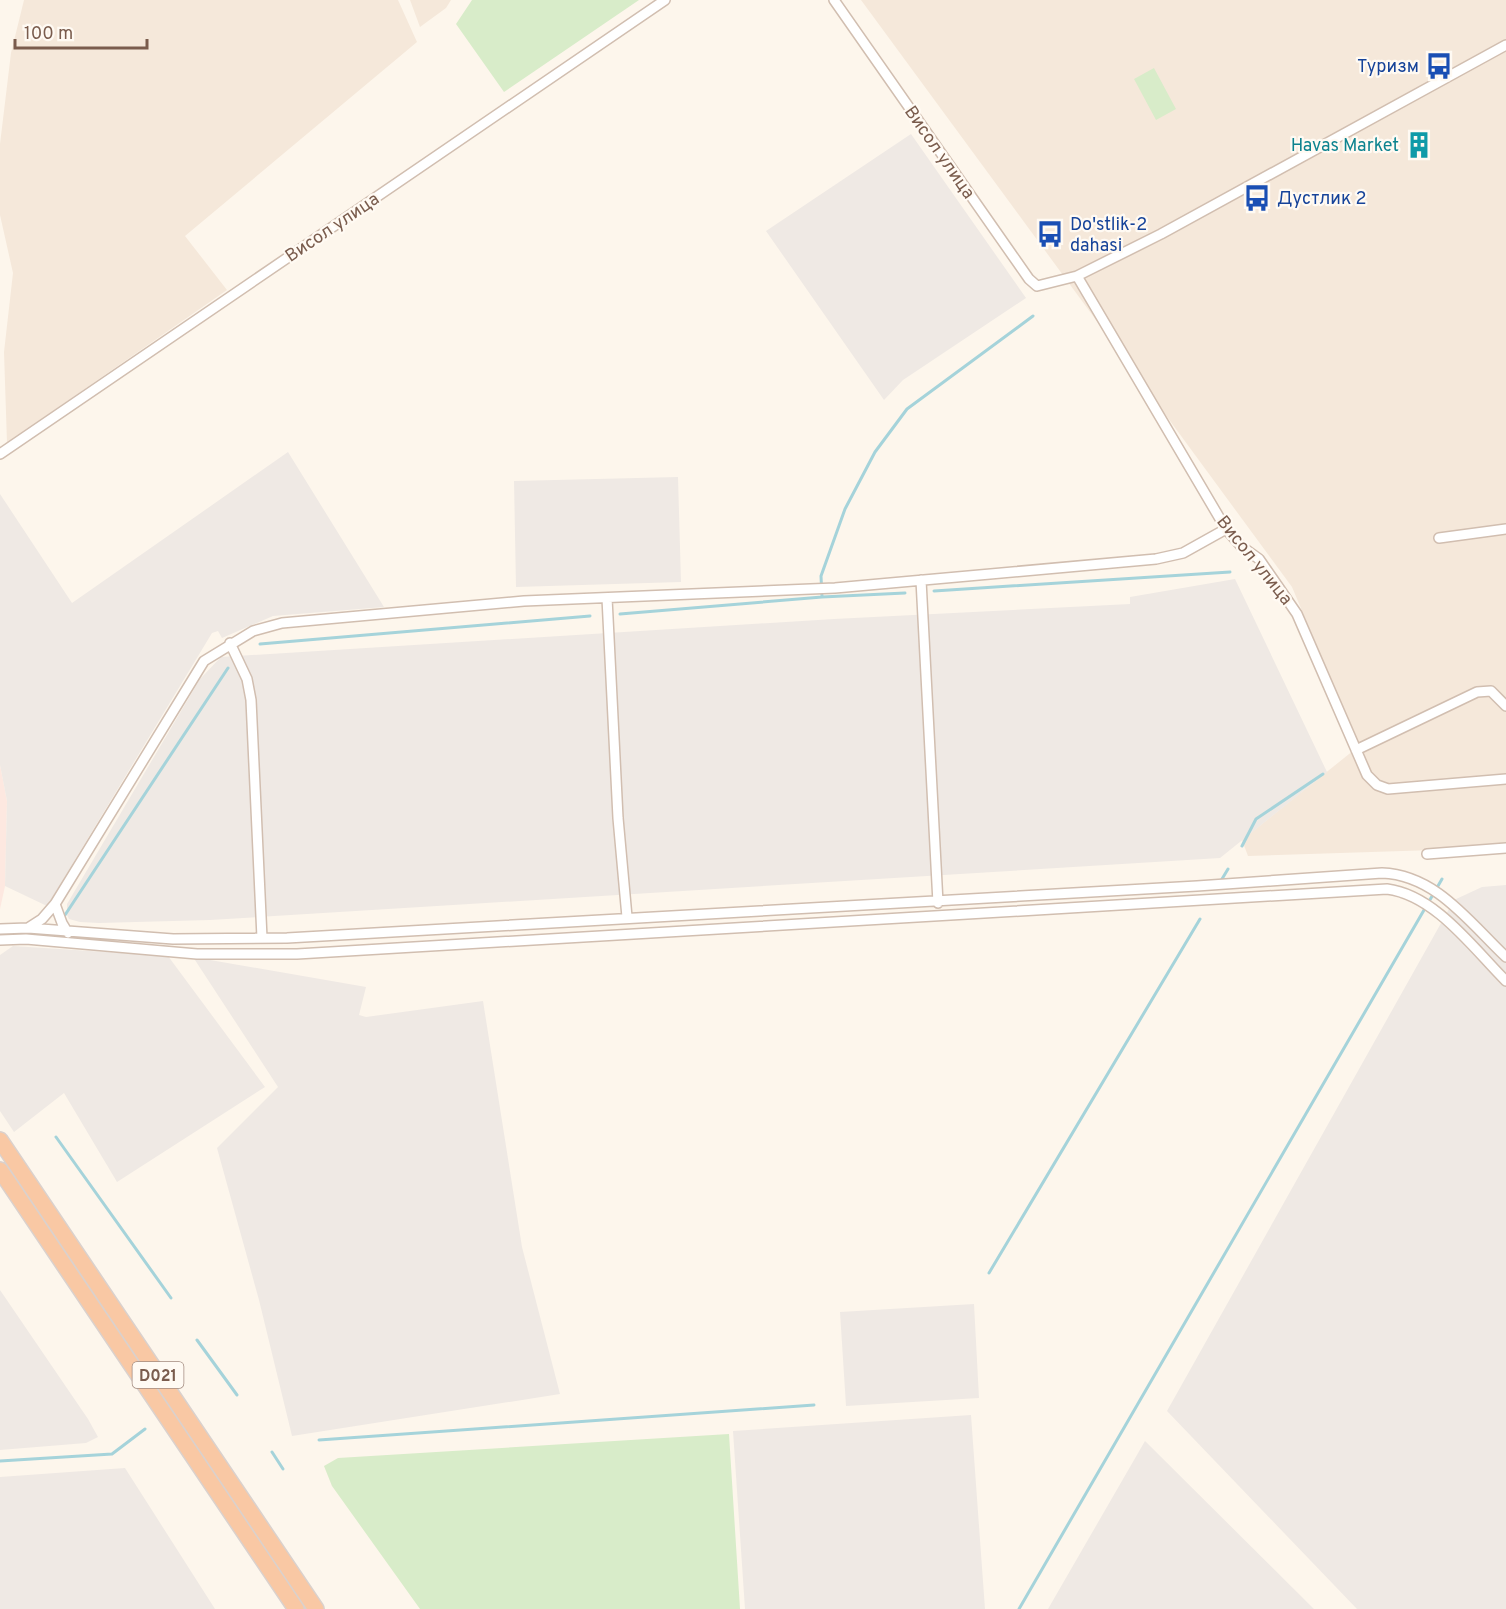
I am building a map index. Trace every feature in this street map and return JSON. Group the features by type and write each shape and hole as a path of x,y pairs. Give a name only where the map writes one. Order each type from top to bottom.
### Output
{"highway":[{"name":"D021","path":"0,1140 316,1609"},
{"name":"D021","path":"0,1170 296,1609"},
{"path":"55,1253 64,1251 70,1243"}],"street":[{"name":"Висол улица","path":"0,454 665,0"},
{"name":"Висол улица","path":"834,0 1029,279 1037,286 1077,276 1227,529 1241,546 1259,559 1297,614 1367,775 1382,788 1506,779"},
{"path":"1077,276 1161,234 1506,45"},
{"path":"28,928 42,919 56,904 204,661 253,631 282,623 524,601 822,588 1163,558 1183,553 1227,529"},
{"path":"1439,538 1506,529"},
{"path":"921,580 939,914"},
{"path":"607,598 615,771 627,917"},
{"path":"230,643 248,679 251,700 262,938"},
{"path":"1356,750 1478,692 1491,691 1506,706"},
{"path":"1427,854 1506,848"},
{"path":"1387,889 1388,873"},
{"path":"0,929 28,928 68,933 173,939 262,938 1388,873 1409,876 1432,886 1506,957"},
{"path":"0,940 26,939 197,954 255,955 1387,889 1404,892 1424,902 1506,981"},
{"path":"56,904 68,933"},
{"path":"496,926 496,942"}],"shaded area":[{"path":"24,0 398,0 417,42 185,236 227,290 7,443 4,352 13,273 0,215 0,144 11,53"},
{"path":"410,0 451,0 446,8 420,27"},
{"path":"861,0 1506,0 1506,845 1434,850 1248,856 1242,840 1359,746 1292,587"},
{"path":"911,134 1026,298 903,380 884,400 766,231"},
{"path":"288,452 384,607 273,616 222,638 218,631 212,633 47,906 5,886 7,801 0,765 0,494 72,603"},
{"path":"678,477 681,582 516,587 514,481"},
{"path":"1235,579 1327,772 1220,858 210,920 99,923 80,922 69,919 67,915 67,904 200,679 221,657 834,619 1130,604 1130,597"},
{"path":"0,765 7,801 5,886 0,909"},
{"path":"1506,885 1506,1609 1357,1609 1167,1411 1454,900 1482,887"},
{"path":"13,946 168,956 265,1087 117,1182 64,1093 14,1132 0,1111 0,955"},
{"path":"193,957 366,987 359,1015 366,1017 483,1001 522,1247 560,1394 292,1436 259,1300 217,1148 278,1087"},
{"path":"0,1290 98,1437 86,1443 0,1450"},
{"path":"974,1304 979,1398 846,1406 840,1312"},
{"path":"971,1415 985,1609 745,1609 733,1431"},
{"path":"1145,1441 1314,1609 1048,1609"},
{"path":"125,1468 215,1609 0,1609 0,1477"}],"green space":[{"path":"472,0 639,0 504,92 456,24"},
{"path":"1154,68 1176,109 1156,120 1134,79"},
{"path":"729,1434 740,1609 420,1609 332,1486 324,1466 338,1458"}],"waterway":[{"path":"822,597 821,576 845,509 875,452 907,409 1033,316"},
{"path":"934,591 1230,572"},
{"path":"620,614 822,597 905,593"},
{"path":"260,644 590,616"},
{"path":"65,915 228,668"},
{"path":"1242,846 1256,819 1323,774"},
{"path":"1222,879 1228,869"},
{"path":"1019,1609 1442,879"},
{"path":"989,1273 1200,919"},
{"path":"56,1137 171,1298"},
{"path":"197,1340 237,1395"},
{"path":"319,1440 814,1405"},
{"path":"0,1461 112,1454 145,1429"},
{"path":"272,1452 283,1469"}],"place":[{"name":"Туризм","path":"1439,66"},
{"name":"Havas Market","path":"1419,145"},
{"name":"Дустлик 2","path":"1257,198"},
{"name":"Do'stlik-2 dahasi","path":"1050,234"}]}
